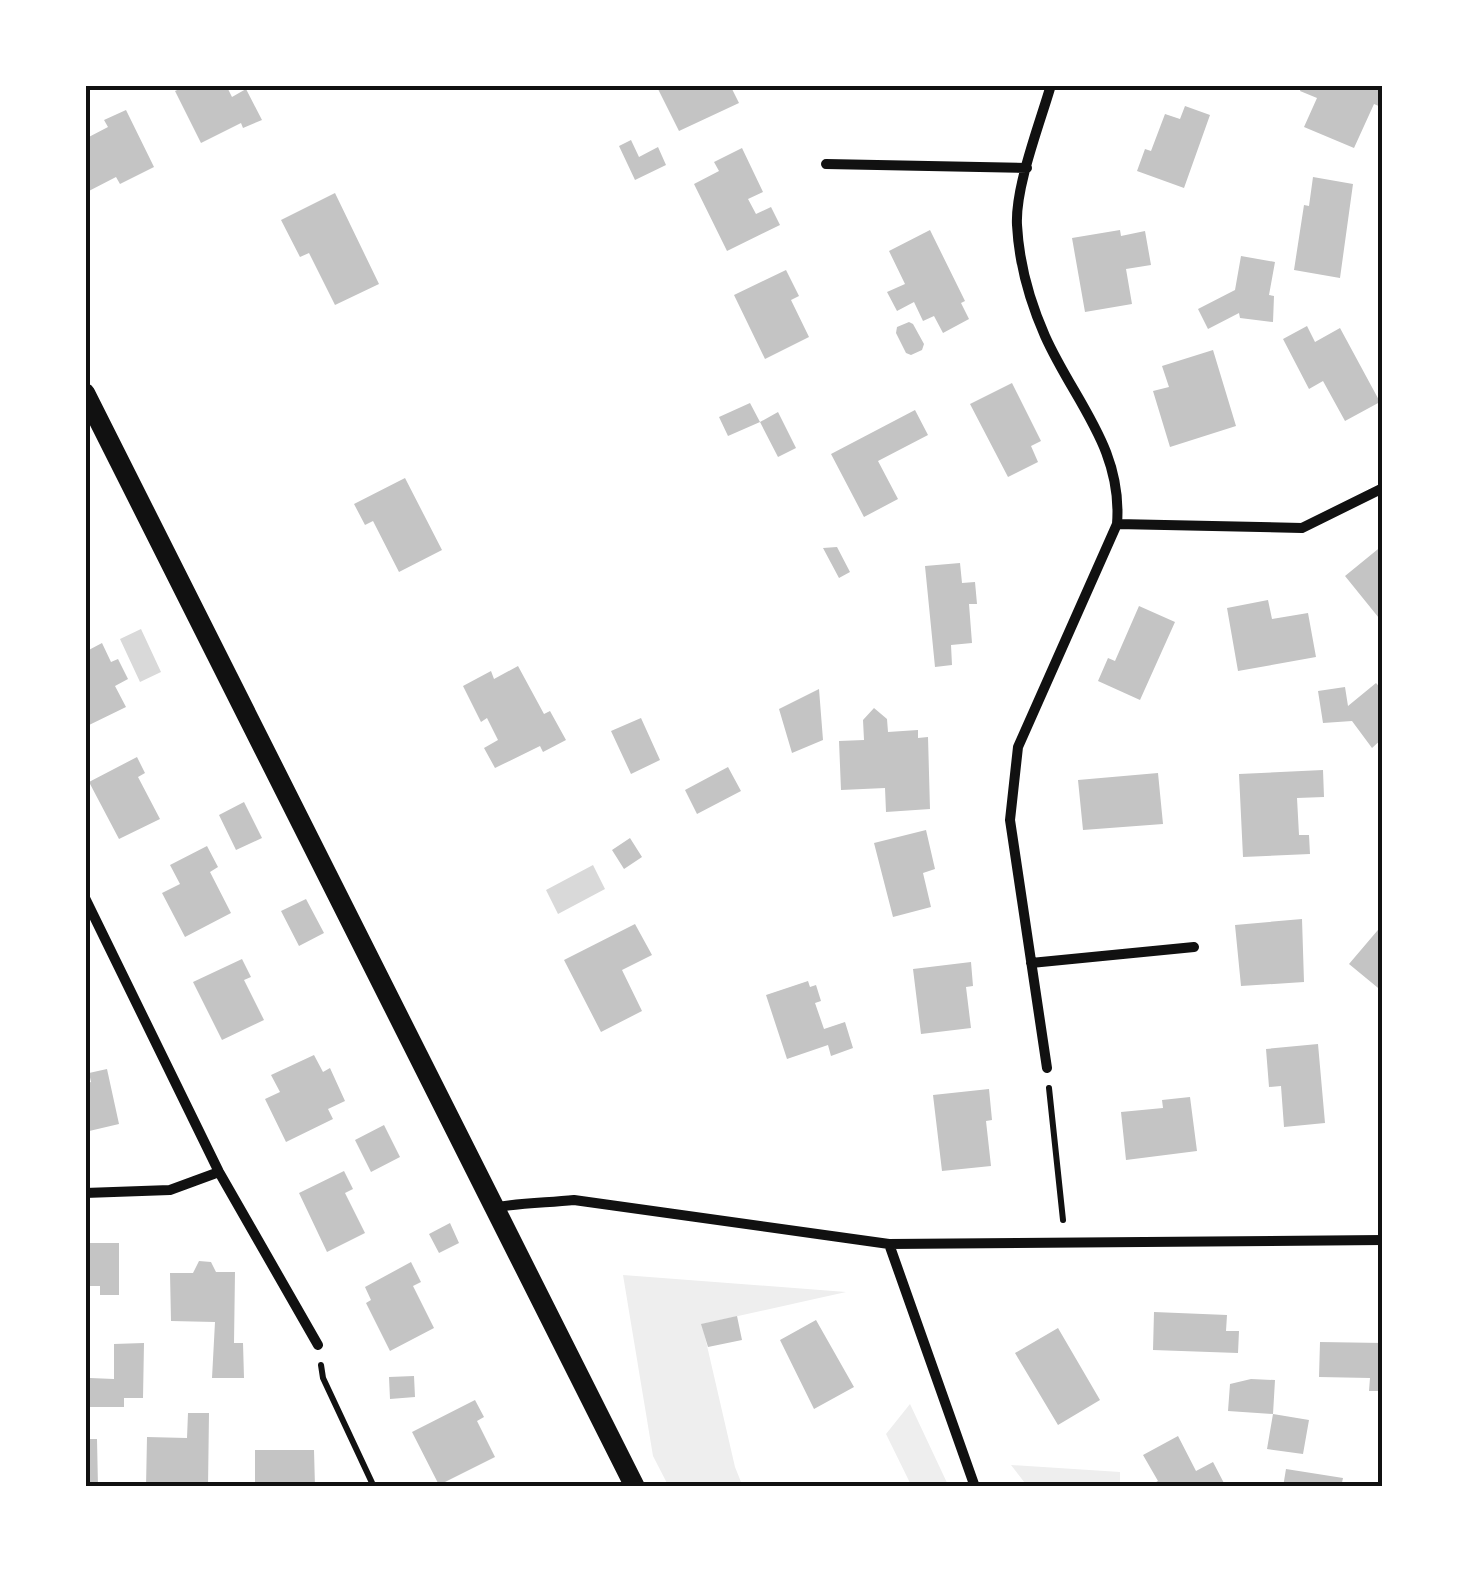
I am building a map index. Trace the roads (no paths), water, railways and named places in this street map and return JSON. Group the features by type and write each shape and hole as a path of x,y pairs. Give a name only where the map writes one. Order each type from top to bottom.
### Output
{"main road":[{"path":"85,394 635,1487"}],"street":[{"path":"1048,1068 1010,820 1018,747 1116,524 1119,496 1105,445 1045,336 1025,279 1016,222 1026,168 1051,85"},
{"path":"826,164 1026,168"},
{"path":"1116,524 1302,528 1383,488"},
{"path":"85,898 219,1172 318,1345"},
{"path":"1031,963 1194,947"},
{"path":"85,1193 170,1190 219,1172"},
{"path":"493,1208 520,1202 574,1200 889,1244 1383,1240"},
{"path":"889,1244 975,1487"}]}
